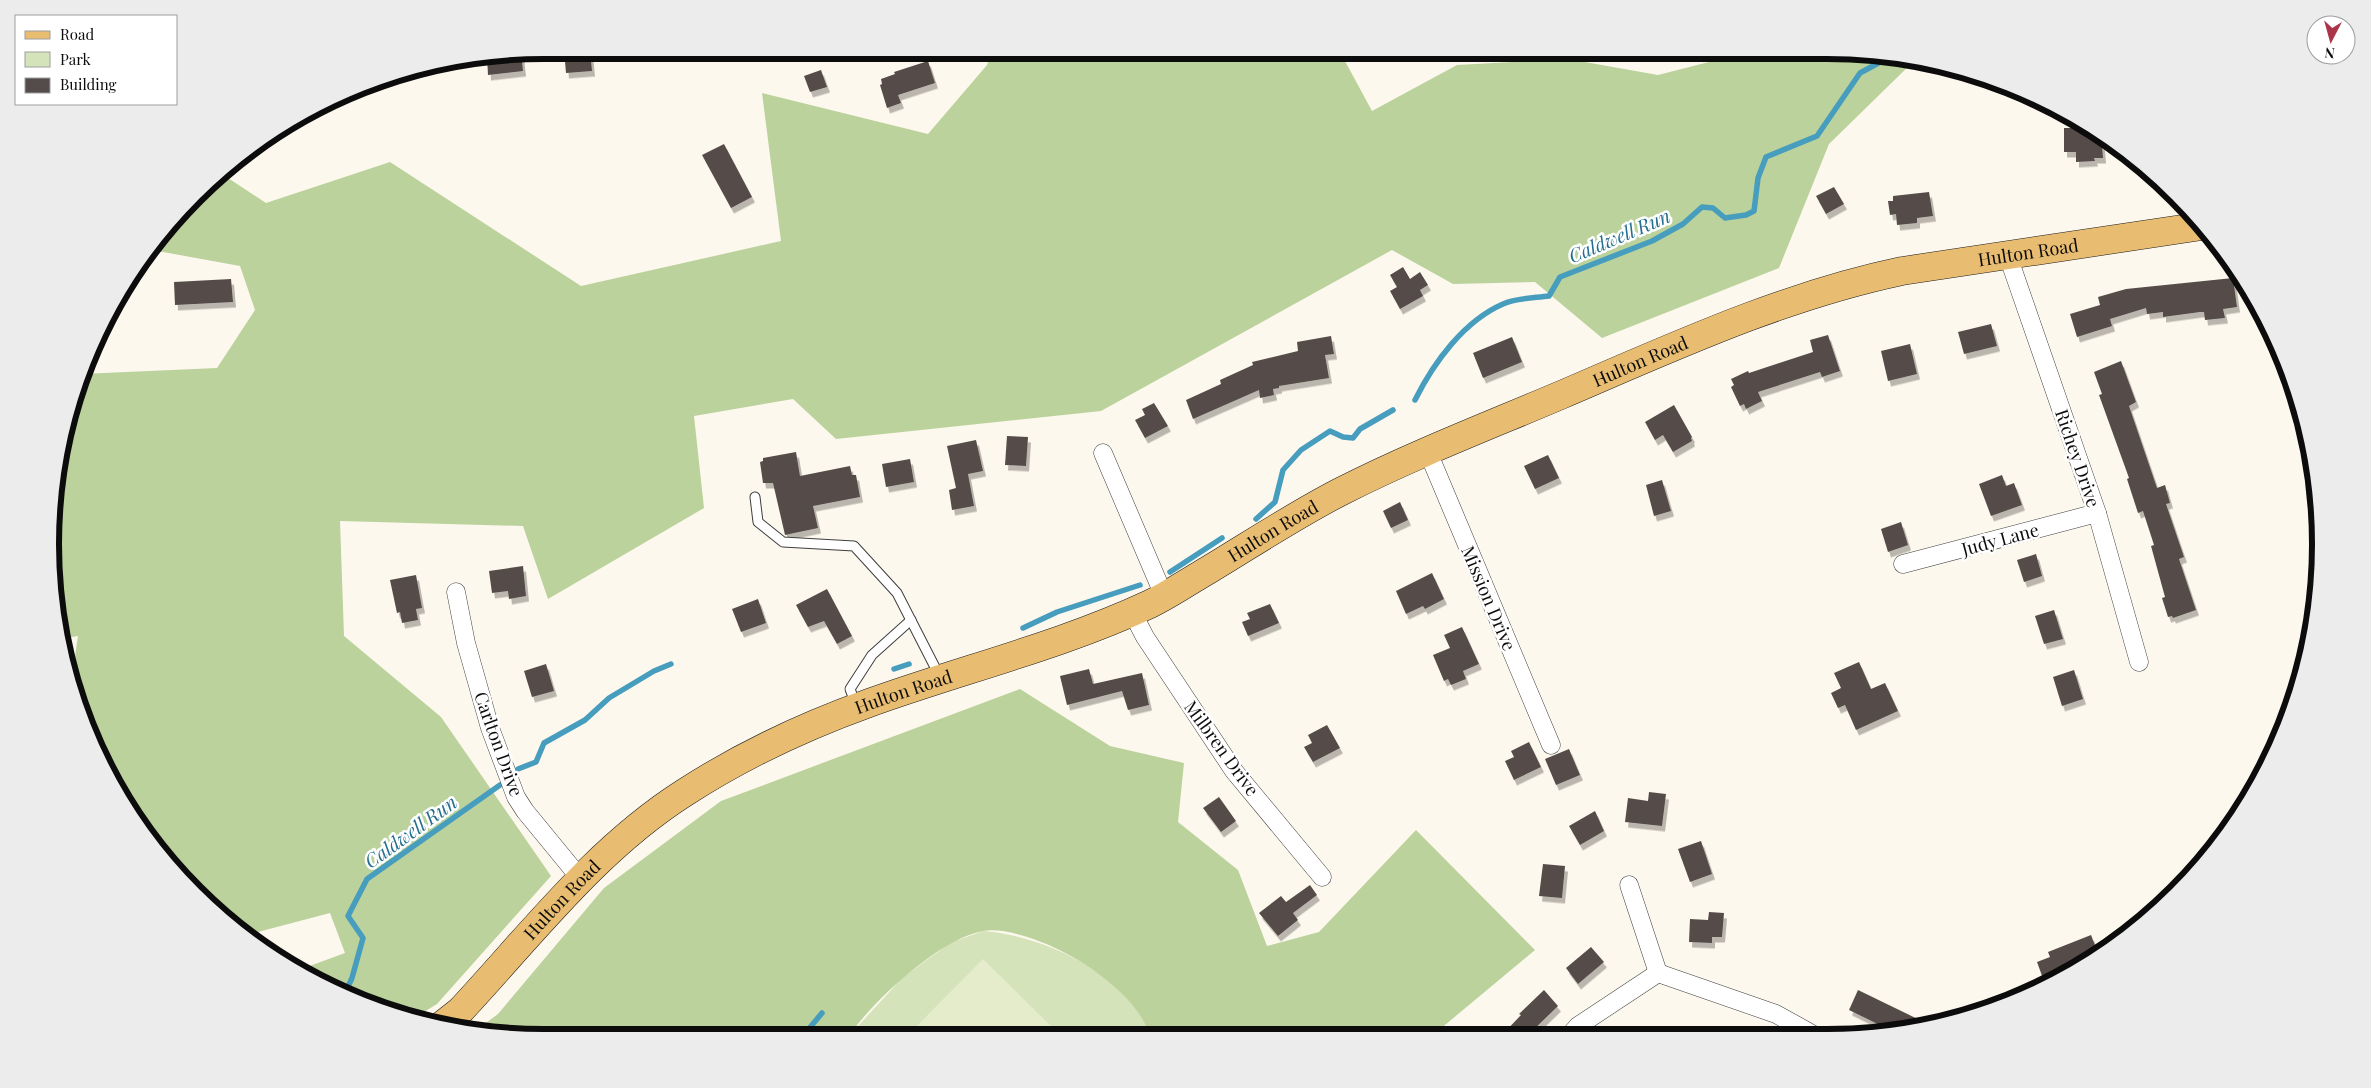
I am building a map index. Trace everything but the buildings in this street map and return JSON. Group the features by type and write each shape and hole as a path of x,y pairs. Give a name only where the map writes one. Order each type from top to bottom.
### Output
{"main road":[{"name":"Hulton Road","path":"448,1020 466,1004 580,878 637,826 681,794 765,747 857,708 1074,636 1132,612 1164,596 1341,492 1428,452 1692,338 1802,297 1854,281 1902,271 2195,227"}],"street":[{"name":"Richey Drive","path":"2008,256 2097,513 2138,662"},
{"name":"Mission Drive","path":"1428,452 1551,745"},
{"path":"1103,453 1164,596"},
{"name":"Judy Lane","path":"1903,564 2097,513"},
{"name":"Carlton Drive","path":"456,592 466,643 490,728 516,797 580,878"},
{"name":"Milbren Drive","path":"1132,612 1145,637 1223,755 1322,877"},
{"path":"1630,885 1658,973"},
{"path":"1658,973 1776,1014 1803,1029"},
{"path":"1575,1029 1658,973"}],"lane":[{"path":"755,497 758,522 783,542 854,546 897,593 941,679"},
{"path":"857,708 850,689 872,655 911,620"}],"green space":[{"path":"989,59 1344,59 1372,111 1457,65 1568,59 1658,75 1721,59 1859,60 1909,66 1829,144 1779,268 1602,338 1535,282 1453,284 1392,250 1101,411 836,439 793,399 694,416 704,508 548,599 523,526 340,521 344,636 441,717 551,876 437,1004 421,1014 358,992 307,967 345,953 330,913 254,933 224,909 179,864 159,839 124,787 109,759 96,730 75,670 74,665 78,636 68,638 60,576 60,512 63,481 75,418 90,374 217,368 255,310 240,266 158,251 179,224 227,177 266,203 390,162 581,286 781,241 762,93 928,134 987,65"},
{"path":"1020,689 1110,746 1184,763 1178,822 1238,870 1267,946 1319,932 1416,830 1535,950 1440,1029 1147,1029 1134,1006 1092,969 1040,941 996,930 983,931 966,936 928,959 908,974 873,1006 854,1029 544,1029 483,1025 498,1014 604,888 721,801"},
{"path":"983,931 1007,934 1057,950 1082,962 1124,994 1140,1014 1147,1029 855,1029 903,977 950,943"},
{"path":"983,959 1054,1029 914,1029"}],"waterway":[{"name":"Caldwell Run","path":"1415,400 1441,357 1463,332 1489,311 1514,300 1549,296 1560,277 1652,241 1683,224 1702,207 1713,208 1725,218 1746,215 1754,211 1758,178 1766,157 1817,136 1860,73 1880,62"},
{"name":"Caldwell Run","path":"1256,519 1275,502 1283,470 1301,450 1330,431 1343,437 1353,438 1360,429 1393,410"},
{"name":"Caldwell Run","path":"1170,572 1222,538"},
{"name":"Caldwell Run","path":"1023,628 1057,612 1140,585"},
{"name":"Caldwell Run","path":"518,769 536,762 544,743 585,720 609,698 654,671 671,664"},
{"name":"Caldwell Run","path":"894,669 909,664"},
{"name":"Caldwell Run","path":"348,987 363,938 348,916 367,879 500,785"},
{"path":"809,1029 822,1013"}]}
